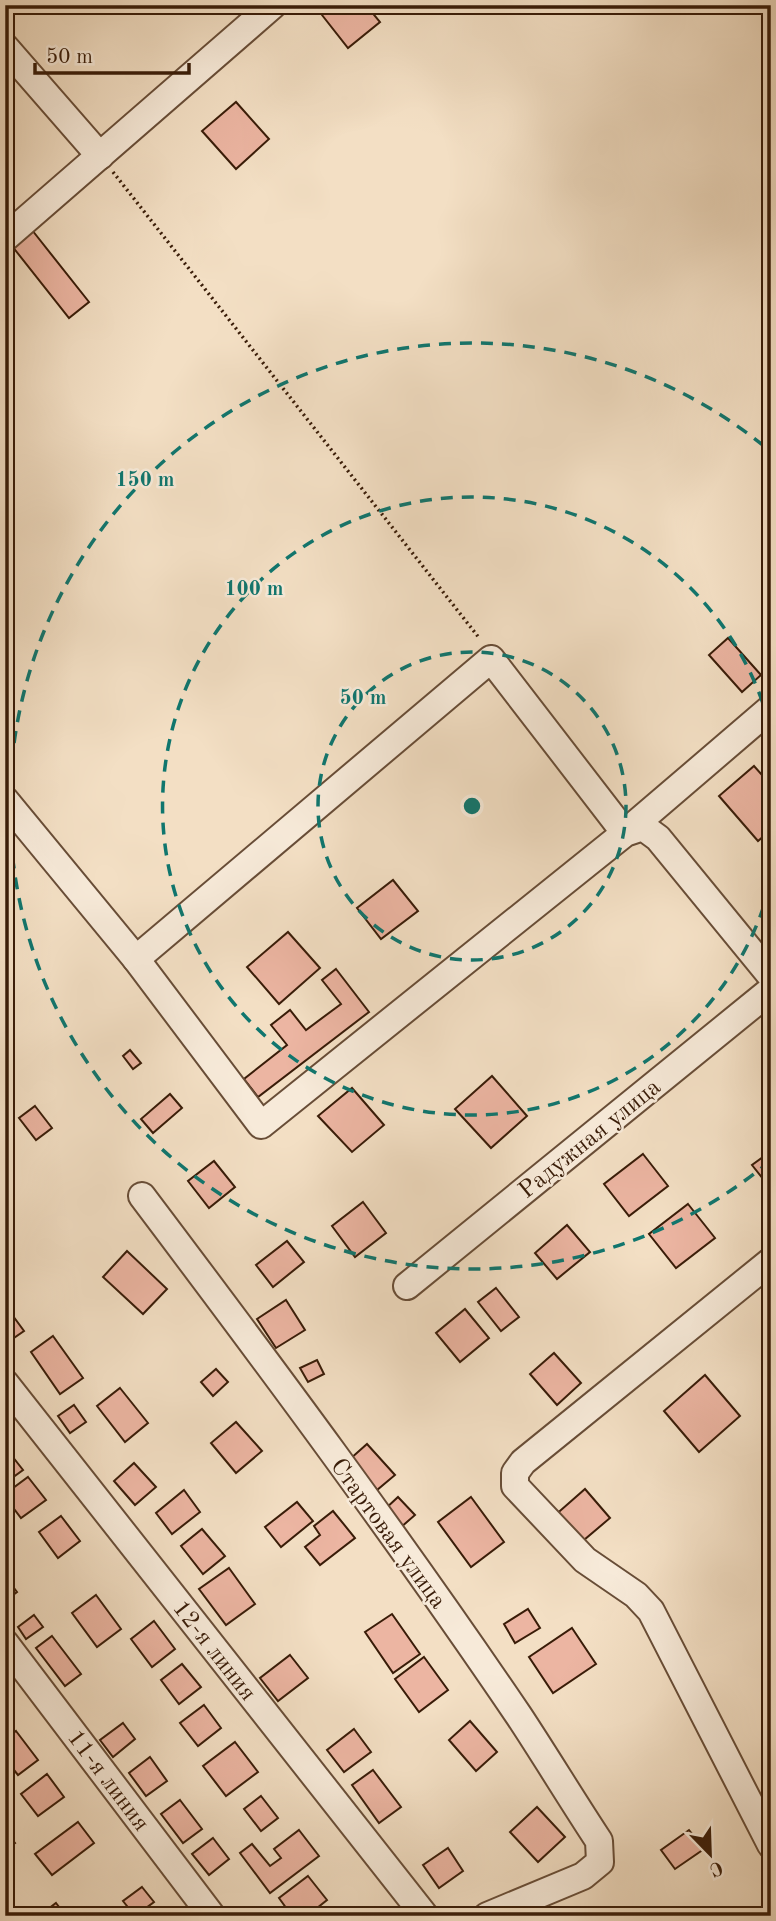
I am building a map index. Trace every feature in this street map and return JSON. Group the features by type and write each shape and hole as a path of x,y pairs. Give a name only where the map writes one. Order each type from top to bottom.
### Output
{"street":[{"path":"5,238 273,5"},
{"path":"5,47 100,156"},
{"path":"136,959 491,659 625,833"},
{"path":"5,800 136,959 261,1125 625,833 771,708"},
{"path":"625,833 643,827 658,838 771,976"},
{"name":"Радужная улица","path":"407,1286 771,990"},
{"name":"Стартовая улица","path":"142,1196 413,1566 519,1716 599,1841 600,1863 583,1876 487,1916"},
{"path":"771,1261 523,1462 516,1473 515,1486 585,1560 636,1595 651,1611 771,1845"},
{"name":"12-я линия","path":"5,1383 425,1916"},
{"name":"11-я линия","path":"5,1643 212,1916"}],"path":[{"path":"100,156 485,644 491,659"}],"building":[{"path":"334,5 366,5 380,22 348,48 322,15"},
{"path":"236,102 269,139 236,169 202,131"},
{"path":"32,230 89,302 69,318 12,246"},
{"path":"728,638 761,675 742,692 709,655"},
{"path":"754,766 771,785 771,830 758,841 719,796"},
{"path":"393,880 418,911 381,939 357,908"},
{"path":"288,932 320,968 279,1004 247,967"},
{"path":"336,969 369,1012 258,1097 244,1079 287,1045 271,1025 290,1010 306,1030 341,1004 322,980"},
{"path":"130,1050 141,1063 133,1069 123,1056"},
{"path":"492,1076 527,1116 491,1148 455,1109"},
{"path":"352,1088 384,1125 352,1152 318,1116"},
{"path":"170,1094 182,1108 153,1133 141,1119"},
{"path":"35,1106 52,1128 36,1140 19,1118"},
{"path":"771,1151 771,1189 752,1165"},
{"path":"643,1154 668,1186 629,1216 604,1184"},
{"path":"214,1161 235,1187 209,1208 188,1181"},
{"path":"363,1202 386,1233 355,1257 332,1226"},
{"path":"688,1204 715,1238 676,1268 649,1234"},
{"path":"567,1225 590,1252 557,1279 535,1253"},
{"path":"287,1241 304,1262 273,1287 256,1265"},
{"path":"127,1251 167,1289 143,1314 103,1277"},
{"path":"496,1288 519,1317 501,1331 478,1302"},
{"path":"286,1300 305,1330 276,1348 257,1319"},
{"path":"5,1305 24,1331 5,1344"},
{"path":"465,1309 489,1338 460,1362 436,1333"},
{"path":"53,1336 83,1378 60,1394 31,1352"},
{"path":"554,1353 581,1383 557,1405 530,1374"},
{"path":"317,1360 324,1374 308,1382 300,1368"},
{"path":"216,1369 228,1382 213,1396 201,1382"},
{"path":"705,1375 740,1416 699,1452 664,1411"},
{"path":"120,1388 148,1423 125,1442 97,1406"},
{"path":"74,1405 86,1422 70,1433 58,1416"},
{"path":"236,1422 262,1451 236,1473 211,1443"},
{"path":"367,1444 395,1475 377,1490 350,1459"},
{"path":"5,1447 23,1470 5,1483"},
{"path":"134,1463 156,1487 135,1505 114,1481"},
{"path":"28,1477 46,1500 21,1518 5,1494"},
{"path":"585,1489 610,1518 578,1545 553,1517"},
{"path":"184,1490 200,1512 172,1534 156,1513"},
{"path":"398,1497 415,1515 400,1528 384,1510"},
{"path":"471,1497 504,1542 471,1567 438,1522"},
{"path":"297,1502 313,1521 281,1547 265,1527"},
{"path":"333,1511 355,1538 320,1565 305,1547 320,1535 314,1526"},
{"path":"61,1516 80,1541 58,1558 39,1532"},
{"path":"202,1529 225,1556 203,1574 181,1546"},
{"path":"229,1568 255,1604 226,1625 199,1589"},
{"path":"5,1576 17,1592 5,1601"},
{"path":"96,1595 121,1629 97,1647 72,1613"},
{"path":"528,1609 540,1628 515,1643 504,1624"},
{"path":"392,1614 420,1654 393,1673 365,1632"},
{"path":"34,1615 43,1627 26,1639 18,1627"},
{"path":"154,1621 175,1649 152,1667 131,1639"},
{"path":"572,1628 596,1664 553,1693 529,1657"},
{"path":"52,1636 81,1674 65,1686 36,1648"},
{"path":"290,1655 308,1678 278,1701 260,1678"},
{"path":"424,1657 448,1690 419,1712 395,1679"},
{"path":"182,1664 201,1687 179,1704 161,1680"},
{"path":"204,1705 221,1728 198,1746 180,1723"},
{"path":"470,1721 497,1752 476,1771 449,1740"},
{"path":"123,1723 135,1739 113,1757 100,1740"},
{"path":"354,1729 371,1752 344,1772 327,1750"},
{"path":"16,1731 38,1760 18,1775 5,1759 5,1739"},
{"path":"235,1742 258,1772 226,1796 203,1766"},
{"path":"150,1757 167,1781 146,1796 129,1773"},
{"path":"373,1770 401,1807 379,1823 352,1785"},
{"path":"47,1774 64,1797 38,1816 21,1794"},
{"path":"261,1796 278,1818 261,1831 244,1809"},
{"path":"180,1800 202,1829 183,1843 161,1814"},
{"path":"537,1807 565,1837 538,1862 510,1832"},
{"path":"78,1822 94,1843 52,1875 35,1854"},
{"path":"299,1830 319,1856 270,1893 240,1853 252,1844 270,1866 281,1858 274,1849"},
{"path":"689,1830 704,1849 675,1869 661,1850"},
{"path":"5,1831 15,1843 5,1850"},
{"path":"213,1838 229,1859 209,1875 192,1854"},
{"path":"448,1848 463,1871 439,1888 423,1865"},
{"path":"308,1876 327,1900 307,1916 292,1916 279,1898"},
{"path":"142,1887 154,1902 135,1916 123,1901"},
{"path":"56,1903 66,1916 39,1916"}]}
